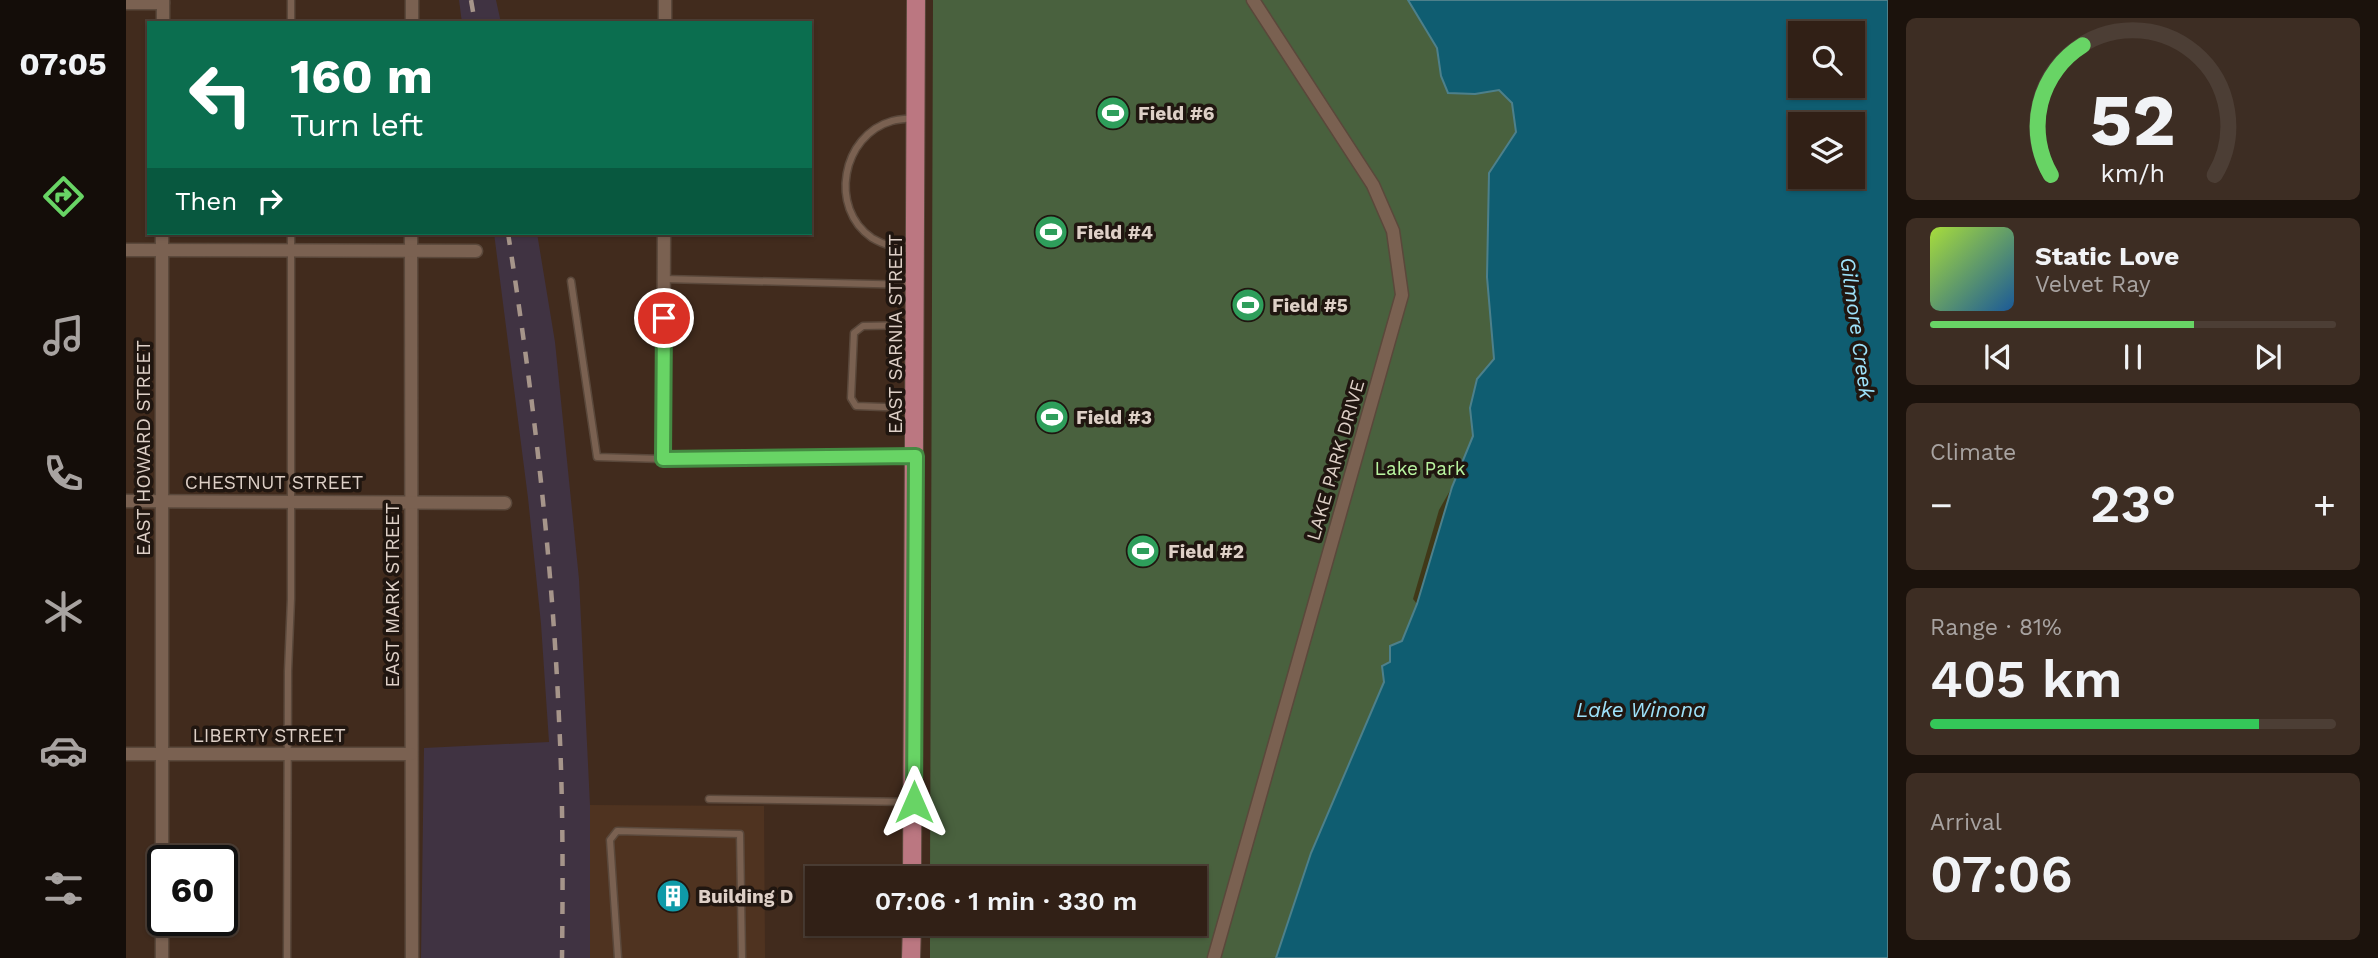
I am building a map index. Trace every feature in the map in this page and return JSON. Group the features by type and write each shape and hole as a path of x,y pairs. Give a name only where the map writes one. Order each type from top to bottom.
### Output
{"main road":[{"name":"EAST SARNIA STREET","path":"912,866 916,0"},
{"path":"911,958 912,936"}],"street":[{"path":"412,0 412,21"},
{"path":"665,0 665,21"},
{"name":"LAKE PARK DRIVE","path":"1214,958 1402,295 1393,231 1373,185 1253,0"},
{"path":"126,3 163,1 163,21"},
{"name":"EAST HOWARD STREET","path":"162,235 162,958"},
{"name":"EAST MARK STREET","path":"411,235 412,958"},
{"path":"663,459 664,235"},
{"path":"126,250 476,251"},
{"name":"CHESTNUT STREET","path":"126,501 505,503"},
{"name":"LIBERTY STREET","path":"126,754 411,754"}],"lane":[{"path":"291,0 291,21"},
{"path":"916,118 892,121 870,131 854,149 846,172 846,196 854,219 871,237 892,248 916,250"},
{"path":"287,958 291,235"},
{"path":"664,279 916,285"},
{"path":"572,281 597,457 663,459 916,456"},
{"path":"916,325 863,326 854,333 851,398 856,406 916,408"},
{"path":"709,799 914,802"},
{"path":"618,958 610,840 617,831 740,834 742,958"}],"shaded area":[{"path":"459,0 496,0 501,21 462,21"},
{"path":"494,235 537,235 555,342 579,579 590,805 590,958 421,958 424,748 549,742 541,624 528,498"},
{"path":"590,805 764,806 765,958 589,958"}],"green space":[{"name":"Lake Park","path":"933,0 1888,0 1888,958 930,958 930,936 1207,936 1207,866 930,866"}],"sand":[{"path":"1452,487 1417,604 1413,599 1439,510"}],"water":[{"name":"Lake Winona","path":"1408,0 1888,0 1888,958 1276,958 1311,853 1384,682 1382,666 1390,662 1390,646 1402,641 1417,604 1452,487 1473,436 1470,408 1477,379 1494,359 1487,277 1489,173 1516,132 1512,103 1499,90 1475,94 1448,93 1441,76 1437,48"}],"railway":[{"path":"471,0 475,21"},
{"path":"508,235 526,354 552,597 561,778 562,958"}],"place":[{"name":"Field #6","path":"1113,113"},
{"name":"Field #4","path":"1051,232"},
{"name":"Field #5","path":"1248,305"},
{"name":"Field #3","path":"1052,417"},
{"name":"Field #2","path":"1143,551"},
{"name":"Building D","path":"673,896"}],"route":[{"path":"664,318 663,459 916,456 914,802"}],"water label":[{"name":"Gilmore Creek","path":"1857,328"}]}
